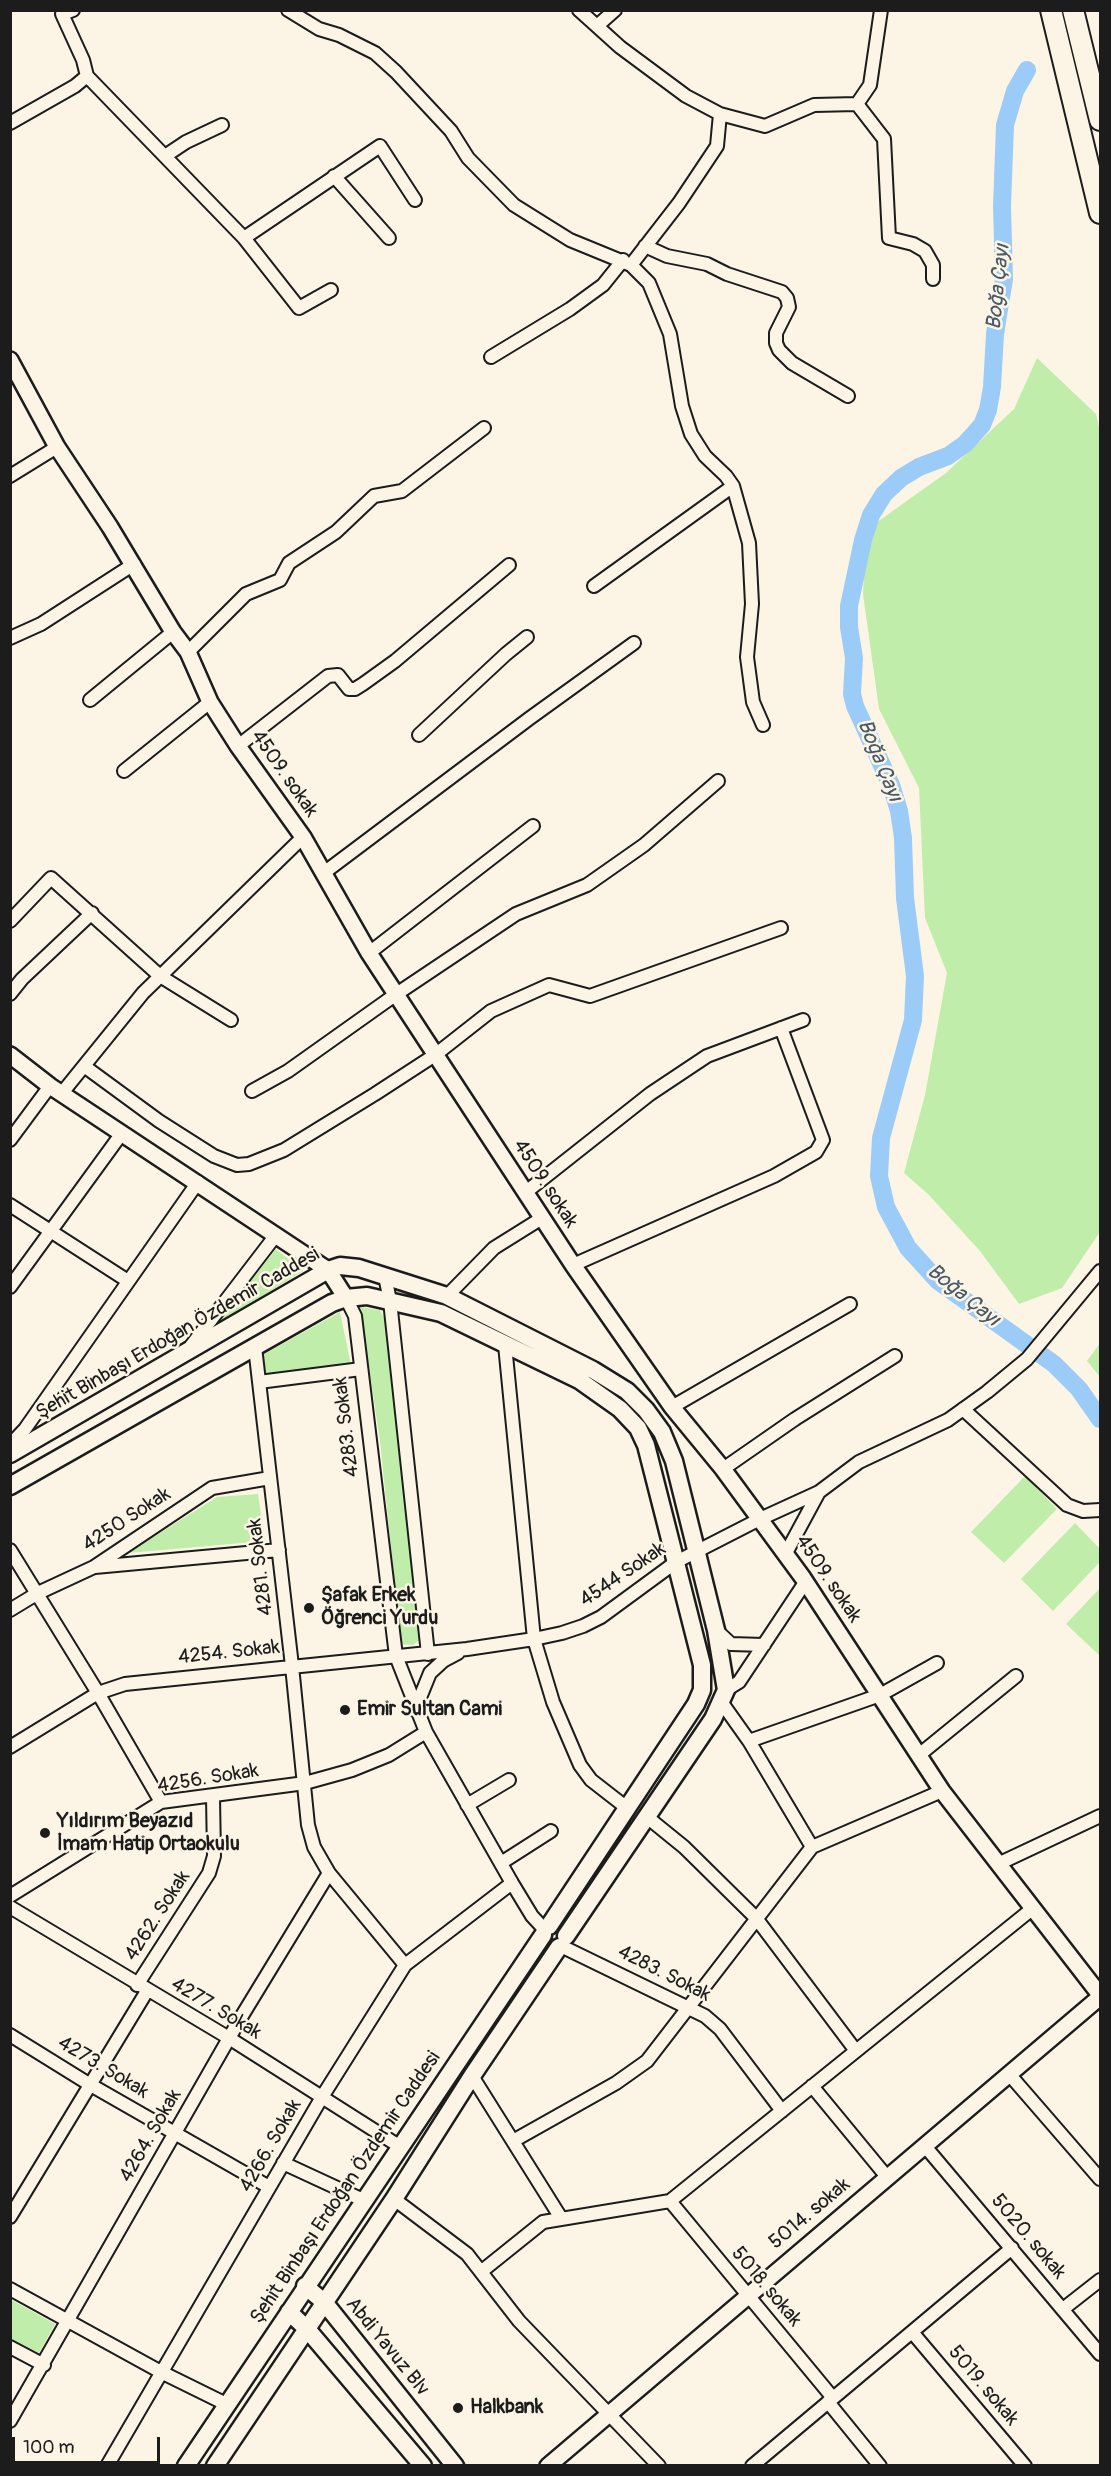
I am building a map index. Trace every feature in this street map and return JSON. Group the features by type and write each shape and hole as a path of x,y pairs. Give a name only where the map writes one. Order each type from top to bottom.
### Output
{"highway":[{"path":"1051,10 1101,213"},
{"path":"1073,10 1101,120"}],"main road":[{"name":"Şehit Binbaşı Erdoğan Özdemir Caddesi","path":"10,1454 328,1270 340,1266 359,1268 447,1296 593,1370 627,1391 662,1432 674,1461 698,1551 716,1630 724,1696"},
{"name":"Şehit Binbaşı Erdoğan Özdemir Caddesi","path":"10,1486 346,1298 366,1296 441,1313 579,1380 620,1408 638,1428 646,1445 702,1665 702,1690 696,1704 186,2466"},
{"path":"215,2466 394,2199 472,2076 647,1817 724,1696"},
{"path":"546,1931 560,1927 563,1942"},
{"name":"Abdi Yavuz Blv","path":"305,2286 324,2302 455,2466"},
{"path":"289,2312 307,2329 423,2466"}],"street":[{"path":"288,10 319,29 339,35 375,53 451,131 468,158 514,205 570,240 627,262 649,283 670,334 682,406 691,434 705,456 733,486 749,543 752,604 747,657 753,702 763,725"},
{"path":"579,10 620,47 686,96 720,114 765,126 814,105 857,104"},
{"path":"597,26 615,10"},
{"path":"857,104 870,85 881,10"},
{"path":"65,12 87,76 244,238 299,308 331,290"},
{"path":"10,123 75,86 87,76"},
{"path":"857,104 884,139 889,238 926,250 933,265 933,279"},
{"path":"491,357 570,309 603,285 645,246 679,203 717,146 720,114"},
{"path":"165,156 186,142 222,125"},
{"path":"244,238 380,146 415,200"},
{"path":"334,176 389,238"},
{"path":"645,246 667,256 708,264 726,274 782,292 787,298 789,307 776,333 779,350 792,363 848,396"},
{"name":"4509. sokak","path":"10,360 57,447 134,564 173,632 188,652 210,702 238,746 303,837 395,995 573,1265 672,1407 723,1469 806,1581 942,1791 1101,1996"},
{"path":"188,652 246,594 280,580 289,563 336,532 374,496 402,491 484,428"},
{"path":"10,476 57,447"},
{"path":"594,586 733,486"},
{"path":"10,638 41,624 134,564"},
{"path":"238,746 328,676 338,675 349,689 355,689 363,684 395,661 509,565"},
{"path":"90,700 173,632"},
{"path":"419,735 506,654 527,638"},
{"path":"325,872 634,643"},
{"path":"124,771 210,702"},
{"path":"252,1091 288,1071 395,995 516,914 587,885 644,845 718,781"},
{"path":"369,953 533,826"},
{"path":"10,1140 56,1090 84,1066 143,993 303,837"},
{"path":"10,921 51,878 160,976 231,1020"},
{"path":"10,994 22,979 92,913"},
{"path":"84,1066 159,1121 214,1156 237,1165 249,1164 270,1157 300,1141 435,1055 491,1011 549,985 590,996 781,928"},
{"path":"526,1192 650,1094 707,1056 803,1020"},
{"path":"573,1265 774,1176 816,1152 823,1140 781,1028"},
{"name":"4283. Sokak","path":"10,1055 56,1090 328,1270 346,1298 355,1316 396,1656 426,1732 512,1883 532,1916 546,1931"},
{"path":"10,1287 122,1133"},
{"path":"10,1445 25,1429 198,1182"},
{"path":"10,1205 128,1281"},
{"path":"447,1296 495,1248 542,1218"},
{"path":"186,1353 276,1235"},
{"path":"786,1553 819,1492 859,1462 948,1420 987,1392 1027,1359 1101,1271"},
{"path":"385,1276 390,1301 428,1654"},
{"path":"672,1407 850,1304"},
{"path":"505,1345 534,1639 553,1702 580,1765 591,1780 627,1808"},
{"name":"4281. Sokak","path":"255,1347 308,1825 314,1846 329,1873 405,1965"},
{"path":"723,1469 795,1419 895,1356"},
{"path":"258,1382 361,1369"},
{"path":"963,1409 1066,1505 1083,1512 1101,1510"},
{"name":"4250 Sokak","path":"10,1610 38,1593 94,1567 212,1488 270,1478"},
{"name":"4544 Sokak","path":"467,1649 562,1633 601,1617 676,1562 819,1492"},
{"path":"10,1550 98,1693 161,1802"},
{"path":"94,1567 279,1550"},
{"path":"806,1581 739,1682 724,1696 812,1847"},
{"path":"716,1630 731,1644 764,1645"},
{"path":"416,1710 430,1673 442,1661 467,1649"},
{"name":"4254. Sokak","path":"10,1747 98,1693 125,1684 467,1649"},
{"path":"749,1741 880,1695 937,1663"},
{"path":"919,1755 1016,1676"},
{"name":"4256. Sokak","path":"10,1896 161,1802 213,1797 305,1783 352,1770 380,1759 426,1732"},
{"path":"468,1805 509,1780"},
{"path":"513,2141 616,2083 647,2061 812,1847 942,1791"},
{"name":"4262. Sokak","path":"10,2217 209,1873 214,1856 213,1797"},
{"path":"998,1864 1101,1816"},
{"path":"647,1817 684,1847 756,1918 856,2051"},
{"path":"501,1863 550,1831"},
{"name":"4264. Sokak","path":"10,2421 229,2038 329,1873"},
{"name":"4266. Sokak","path":"107,2466 322,2097 405,1965 512,1883"},
{"name":"4277. Sokak","path":"10,1907 229,2038 399,2146"},
{"path":"482,2271 543,2222 670,2201 1032,1909"},
{"name":"4283. Sokak","path":"563,1942 592,1962 689,2006 705,2016 720,2030 782,2111"},
{"name":"5014. sokak","path":"548,2466 608,2412 1101,1996"},
{"name":"4273. Sokak","path":"10,2035 89,2084 269,2187"},
{"path":"1010,2073 1101,2179"},
{"path":"472,2076 561,2218"},
{"path":"812,2086 887,2177"},
{"name":"5020. sokak","path":"924,2145 1101,2354"},
{"path":"283,2163 363,2200"},
{"path":"394,2199 467,2254 519,2321 659,2466"},
{"name":"5018. sokak","path":"670,2201 747,2295 880,2466"},
{"path":"752,2466 767,2461 830,2400 1012,2248"},
{"path":"1063,2309 1101,2280"},
{"path":"10,2289 161,2372 226,2404"},
{"name":"5019. sokak","path":"912,2332 1025,2466"},
{"path":"10,2347 44,2365"}],"green space":[{"path":"1037,358 1096,414 1100,431 1100,1232 1062,1288 1019,1304 980,1251 929,1195 904,1173 925,1095 947,973 925,918 919,788 879,709 863,594 866,530 946,473 1014,409"},
{"path":"276,1249 303,1271 218,1323"},
{"path":"360,1307 380,1310 387,1324 419,1640 413,1645 401,1644 380,1441"},
{"path":"340,1312 351,1365 268,1375 264,1372 260,1359 264,1354"},
{"path":"1100,1343 1100,1377 1087,1361"},
{"path":"1025,1476 1057,1509 1004,1563 971,1532"},
{"path":"258,1494 265,1541 128,1553 217,1497"},
{"path":"1075,1523 1100,1549 1100,1562 1053,1611 1021,1579"},
{"path":"1100,1588 1100,1654 1099,1655 1066,1624"},
{"path":"10,2299 55,2324 39,2353 11,2339"}],"waterway":[{"name":"Boğa Çayı","path":"1027,70 1015,91 1005,125 1002,206 1004,279 995,334 992,387 988,410 982,425 965,444 948,456 919,467 901,478 884,494 871,515 863,540 849,606 849,627 854,658 852,694 855,706 891,785 899,811 903,838 905,898 915,976 913,1020 881,1138 879,1176 886,1207 908,1248 938,1281 1054,1364 1079,1389 1100,1419"}],"place":[{"name":"Şafak Erkek Öğrenci Yurdu","path":"309,1608"},
{"name":"Emir Sultan Cami","path":"345,1710"},
{"name":"Yıldırım Beyazıd İmam Hatip Ortaokulu","path":"45,1833"},
{"name":"Halkbank","path":"458,2408"}]}
